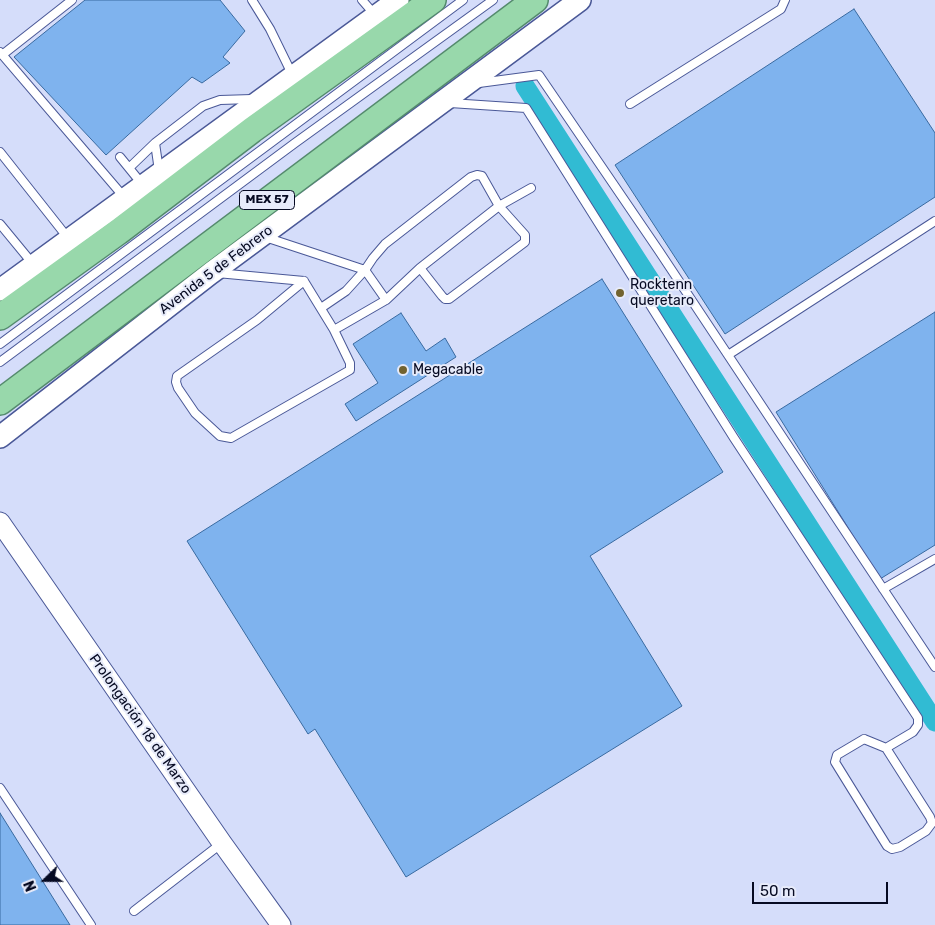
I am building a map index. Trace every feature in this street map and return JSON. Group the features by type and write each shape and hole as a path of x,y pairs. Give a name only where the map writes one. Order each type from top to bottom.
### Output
{"highway":[{"path":"0,317 118,232 252,130 433,0"},
{"name":"Avenida 5 de Febrero","path":"0,402 535,0"}],"main road":[{"path":"0,290 398,0"},
{"name":"Avenida 5 de Febrero","path":"0,436 211,273 580,0"}],"street":[{"name":"Prolongación 18 de Marzo","path":"0,522 281,925"}],"lane":[{"path":"72,0 1,54 125,199"},
{"path":"252,0 270,29 293,76"},
{"path":"362,0 376,17"},
{"path":"0,344 463,0"},
{"path":"0,362 295,143 493,0"},
{"path":"630,104 781,9 785,0"},
{"path":"464,85 539,75 935,667"},
{"path":"129,168 155,143 203,106 220,100 262,99"},
{"path":"442,102 526,108 734,438 918,718 918,725 914,732 886,748"},
{"path":"120,157 129,168 152,179 155,143"},
{"path":"0,152 70,240"},
{"path":"321,308 346,291 385,244 471,178 477,175 482,176 499,206 525,234 525,242 449,299 445,299 442,296 420,268"},
{"path":"334,330 386,300 420,268 499,206 531,188"},
{"path":"728,355 935,221"},
{"path":"0,224 34,265"},
{"path":"262,236 365,270 386,300"},
{"path":"211,273 304,281"},
{"path":"304,281 334,330 350,363 350,370 231,438 220,436 194,413 178,388 177,376 258,320 304,281"},
{"path":"883,589 935,559"},
{"path":"864,739 886,748 932,823 920,835 900,847 892,849 887,846 835,762 837,756 864,739"},
{"path":"0,788 91,925"},
{"path":"134,911 222,843"}],"building":[{"path":"85,0 220,0 245,31 223,57 230,63 202,83 192,77 106,155 14,57"},
{"path":"854,9 935,133 935,197 725,334 615,165"},
{"path":"602,279 723,472 590,556 682,706 406,877 315,729 308,734 187,541"},
{"path":"935,312 935,545 880,579 776,412"},
{"name":"Megacable","path":"401,313 426,351 445,338 456,357 356,421 345,404 378,383 353,344"},
{"path":"0,813 70,925 0,925"}],"waterway":[{"path":"525,86 935,722"}],"place":[{"name":"Rocktenn queretaro","path":"620,293"},
{"name":"Megacable","path":"403,370"}]}
